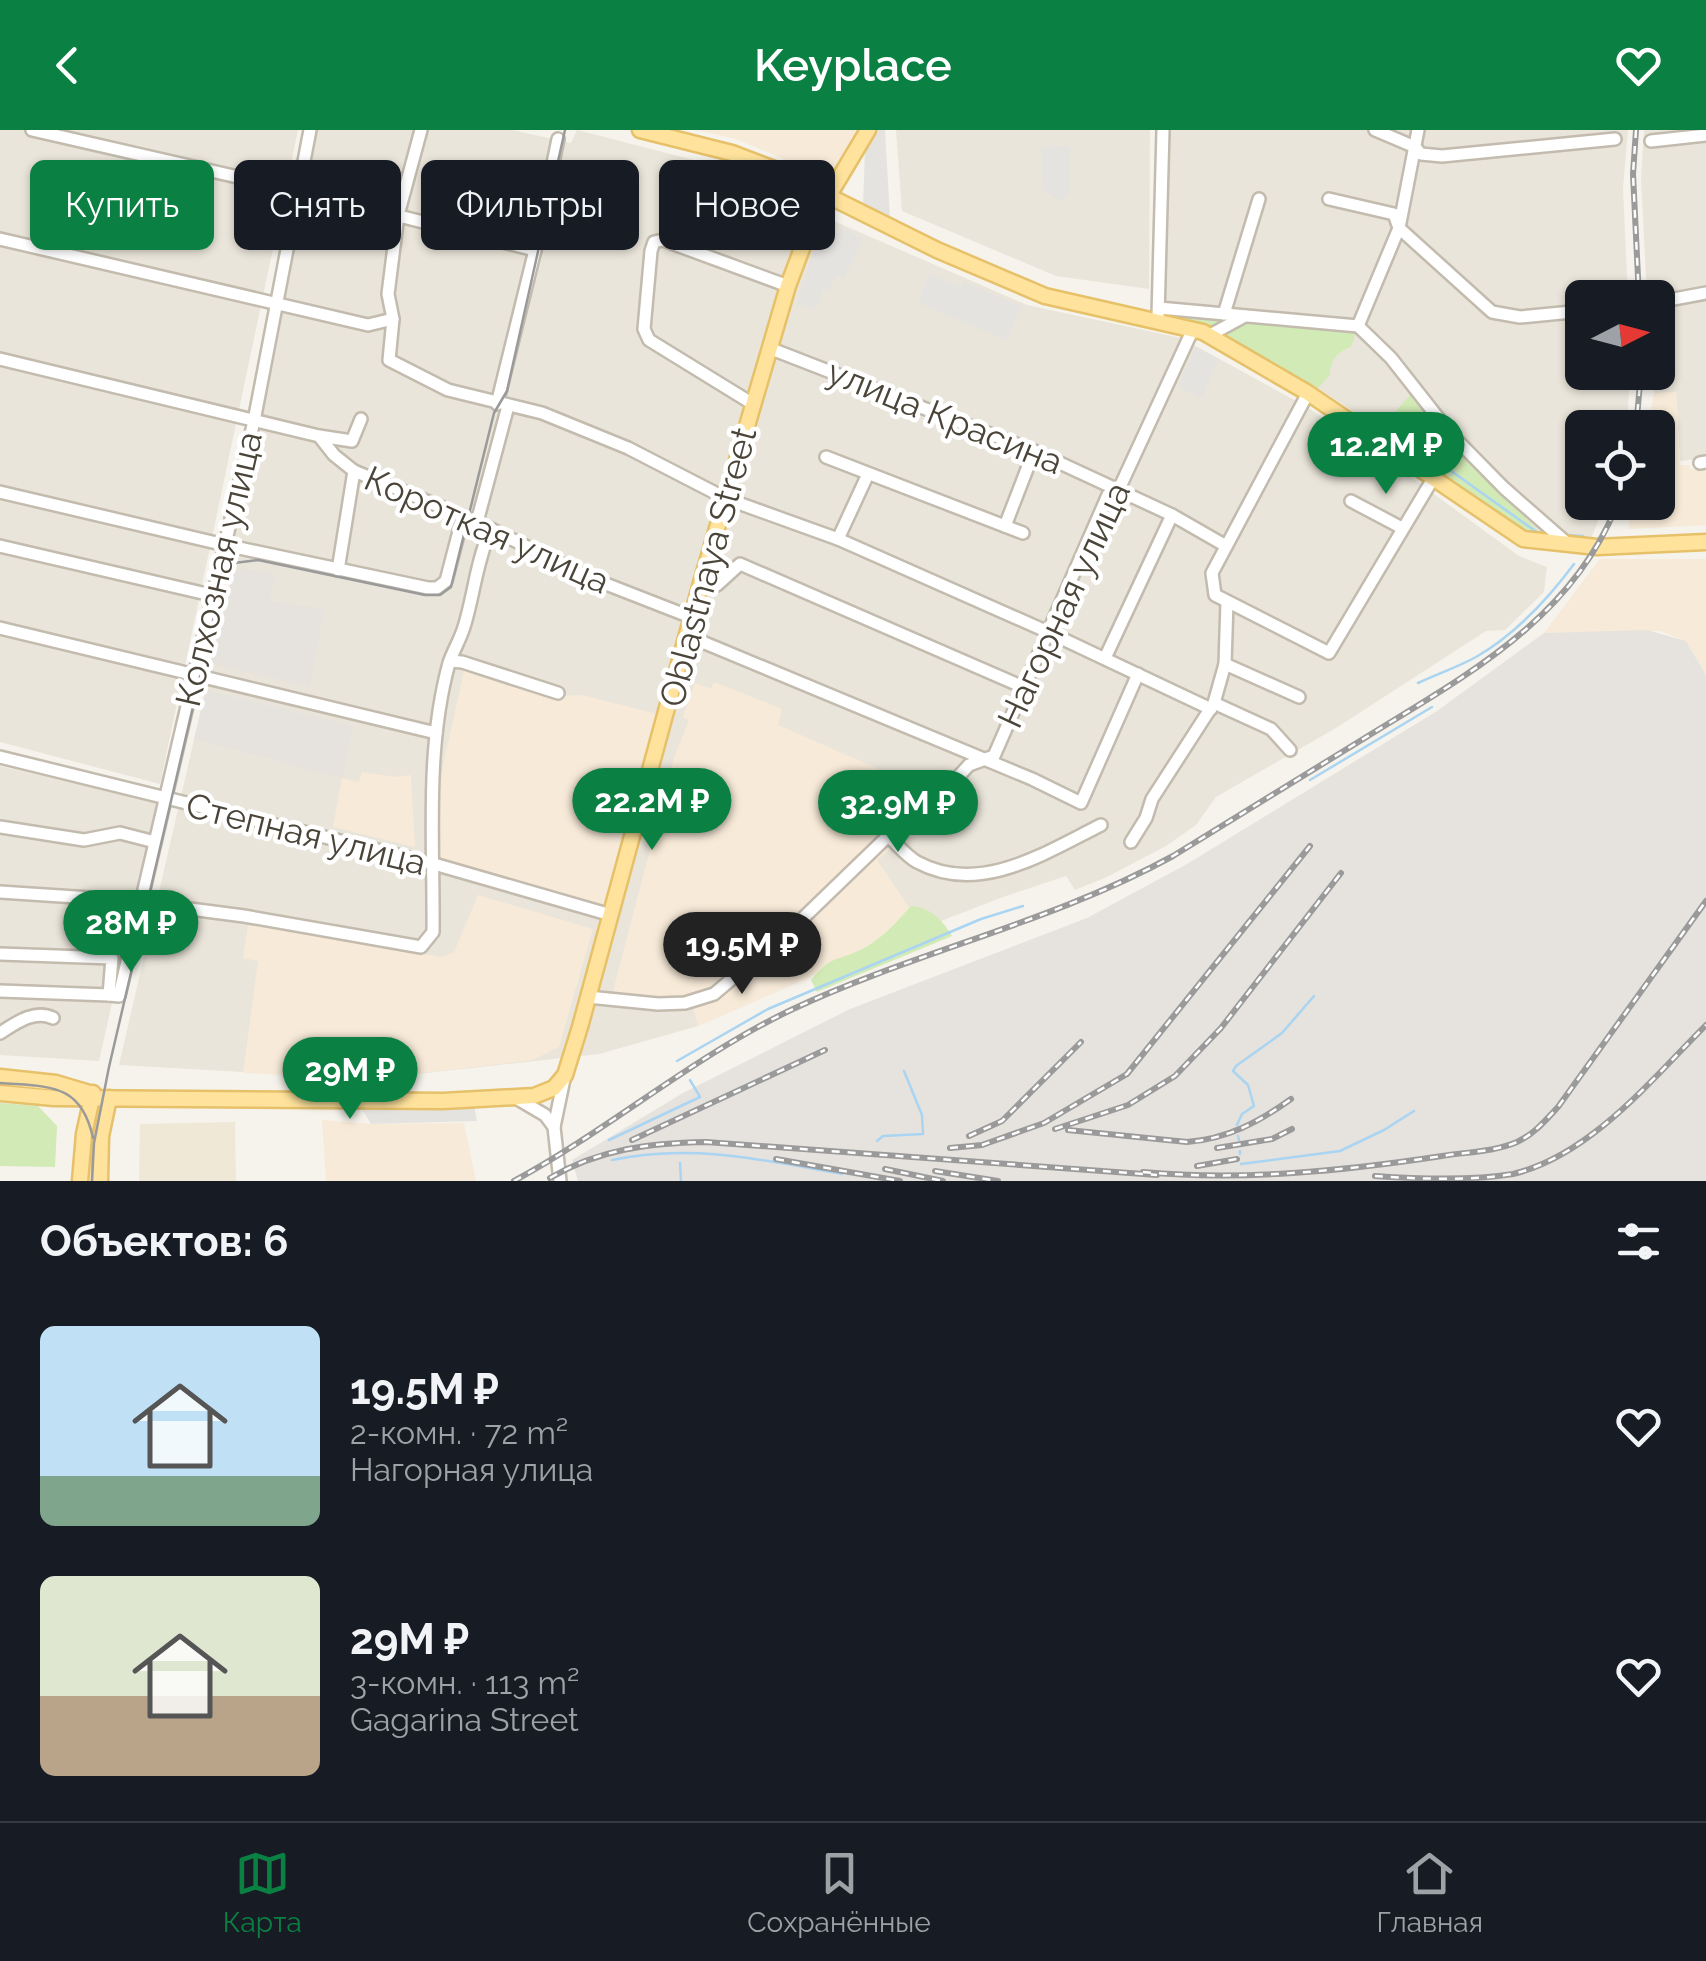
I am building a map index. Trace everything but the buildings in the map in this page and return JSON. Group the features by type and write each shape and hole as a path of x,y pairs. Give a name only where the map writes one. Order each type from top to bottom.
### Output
{"main road":[{"path":"640,130 750,160"},
{"name":"Oblastnaya Street","path":"835,188 868,130"},
{"path":"835,201 1045,296 1158,314 1210,335 1308,392 1512,534 1534,543 1597,547 1706,542"},
{"name":"Oblastnaya Street","path":"565,1075 701,582 801,250"},
{"path":"0,1093 108,1098 443,1101 545,1093 565,1075"},
{"path":"0,1077 56,1083 92,1096"},
{"path":"80,1181 92,1096"},
{"path":"100,1181 101,1136 108,1098"}],"street":[{"path":"32,130 234,176"},
{"name":"Колхозная улица","path":"305,160 310,130"},
{"path":"401,203 421,130"},
{"path":"1163,130 1158,314 1224,314 1358,326 1391,358 1450,434 1570,545"},
{"path":"1375,130 1415,147 1421,154 1442,156 1616,138"},
{"path":"1358,326 1400,228 1418,130"},
{"path":"1650,141 1706,135"},
{"path":"554,160 558,138"},
{"path":"1224,314 1258,199"},
{"path":"1329,199 1394,214 1400,228 1492,312 1520,316 1565,312"},
{"path":"0,240 368,325 393,319"},
{"path":"753,404 649,340 644,329 651,251 654,242 662,240 788,286"},
{"name":"Колхозная улица","path":"108,995 119,996 141,905 254,421 288,250"},
{"path":"394,250 388,294 393,319 389,360 448,390 542,413 628,448 727,499 838,539 1270,729 1290,750"},
{"path":"477,522 536,250"},
{"path":"1675,299 1706,293"},
{"path":"1210,335 1246,316"},
{"name":"Нагорная улица","path":"588,997 658,1004 685,1003 714,994 799,922 969,765 994,756 1108,495 1119,489 1193,329"},
{"name":"улица Красина","path":"769,348 1034,451 1172,515 1226,546"},
{"path":"0,358 352,442 360,420"},
{"path":"1308,392 1212,573 1215,595 1328,653 1434,477"},
{"name":"Короткая улица","path":"319,436 334,456 354,470 477,522 588,577 693,618"},
{"path":"1005,526 1034,451"},
{"path":"826,457 1024,534"},
{"path":"338,570 354,470"},
{"path":"838,539 868,474"},
{"path":"0,492 225,546 437,588 446,581 463,516"},
{"path":"1351,502 1402,528"},
{"path":"1104,658 1172,515"},
{"path":"0,892 121,900 244,916 421,947 433,932 431,812 436,734 450,661 464,628 476,562 490,531"},
{"path":"0,546 211,595"},
{"path":"701,582 717,585 740,564 1023,688"},
{"path":"1131,842 1152,799 1212,706 1225,664 1227,602"},
{"path":"0,628 436,734"},
{"path":"688,636 1081,803 1138,674"},
{"path":"450,661 558,693"},
{"path":"1225,664 1299,697"},
{"name":"Степная улица","path":"0,757 434,864 611,914"},
{"path":"888,836 915,861 972,876 1029,861 1101,825"},
{"path":"0,827 84,840 120,833 155,842"},
{"path":"0,954 112,958 108,995 0,991"},
{"path":"0,1033 30,1016 44,1014 53,1018"},
{"path":"560,1181 554,1126 565,1075"},
{"path":"516,1098 545,1114 554,1126"}],"shaded area":[{"path":"0,130 298,130 292,160 234,160 234,250 273,250 160,784 0,742"},
{"path":"315,130 512,130 571,143 577,130 694,160 659,160 659,250 835,250 835,221 1027,305 1181,338 1307,407 1519,556 1547,567 1544,592 1505,630 1486,631 1336,728 1216,797 1196,825 1107,877 1075,890 1066,876 1003,897 698,1026 599,1054 370,1079 119,1065 236,558 234,542 291,250 401,250 401,160 309,160"},
{"path":"696,130 860,130 835,174 835,160 786,160 736,139"},
{"path":"876,130 885,130 890,217 863,205 865,150"},
{"path":"896,130 1150,130 1149,289 1056,276 902,211"},
{"path":"1166,130 1628,130 1623,189 1627,280 1565,280 1565,390 1629,390 1628,410 1565,410 1565,520 1598,520 1591,539 1546,539 1318,388 1163,308"},
{"path":"1644,130 1706,130 1706,458 1680,461 1676,392 1654,393 1675,390 1675,280 1646,280 1641,180"},
{"path":"1069,146 1070,191 1062,202 1043,190 1041,147"},
{"path":"841,227 863,239 844,278 837,275 829,291 823,289 816,310 797,303 814,250 835,250"},
{"path":"929,274 961,287 964,282 1021,306 1007,340 918,303"},
{"path":"1196,347 1219,359 1201,398 1178,386"},
{"path":"1676,392 1680,465 1706,468 1706,525 1628,529 1630,520 1675,520 1675,410 1651,410 1654,393"},
{"path":"1600,559 1706,559 1706,675 1686,641 1660,631 1544,633"},
{"path":"241,568 275,574 270,601 324,609 310,687 210,663 233,574"},
{"path":"1647,630 1686,641 1706,675 1706,1181 578,1181 572,1160 683,1093 850,1009 1087,918 1187,864 1437,711 1544,633"},
{"path":"465,666 553,696 581,695 661,715 609,908 437,857 438,789"},
{"path":"714,682 782,709 778,725 947,799 877,860 923,928 698,1026 690,997 670,1000 613,991 674,758 689,720 683,717 695,683 711,689"},
{"path":"206,690 353,726 342,778 194,739"},
{"path":"0,766 157,803 99,1061 0,1055"},
{"path":"362,772 411,775 415,847 333,827 342,778 359,782"},
{"path":"478,895 593,929 559,1047 533,1060 370,1079 243,1073 258,961 243,958 248,925 442,957 454,952"},
{"path":"359,1104 474,1105 477,1121 371,1124"},
{"path":"322,1120 464,1123 476,1181 326,1181"},
{"path":"235,1122 236,1181 139,1181 140,1124"}],"green space":[{"path":"1174,312 1358,327 1351,347 1335,357 1330,375 1318,388"},
{"path":"1413,392 1477,469 1546,539 1527,534 1483,510 1380,428"},
{"path":"911,906 935,915 952,936 817,992 811,980 824,966 874,942"},
{"path":"0,1103 38,1106 57,1126 55,1167 0,1166"}],"waterway":[{"path":"1440,456 1447,468 1538,533 1546,533"},
{"path":"1567,535 1583,536"},
{"path":"1418,683 1469,661 1504,638 1542,603 1574,564"},
{"path":"1310,780 1432,707"},
{"path":"677,1061 768,1009 981,919 1023,906"},
{"path":"1237,1125 1242,1114 1254,1106 1248,1085 1233,1071 1282,1033 1314,996"},
{"path":"877,1141 883,1136 923,1134 922,1115 904,1071"},
{"path":"609,1140 700,1097 690,1080"},
{"path":"1241,1164 1340,1151 1414,1111"},
{"path":"1238,1136 1239,1140"},
{"path":"612,1160 699,1153 842,1174"},
{"path":"680,1163 681,1181"}],"tram line":[{"path":"92,1181 94,1143 109,1067 223,578 234,563 258,560 425,595 440,595 451,587 494,413 507,391 565,130"},
{"path":"0,1083 47,1087 71,1097 88,1120 93,1138"}],"railway":[{"path":"1636,130 1633,174 1638,280"},
{"path":"1638,410 1639,390"},
{"path":"514,1181 721,1048 793,1009 1080,900 1173,856 1405,713 1514,640 1574,579 1610,520"},
{"path":"950,1148 982,1145 1044,1123 1127,1074 1310,846"},
{"path":"1055,1129 1128,1105 1175,1076 1221,1028 1341,873"},
{"path":"1143,1172 1255,1175 1330,1170 1480,1151 1517,1142 1558,1107 1706,901"},
{"path":"1375,1176 1479,1178 1513,1174 1541,1164 1594,1133 1618,1113 1706,1025"},
{"path":"969,1136 1002,1121 1081,1042"},
{"path":"632,1140 825,1050"},
{"path":"1068,1130 1187,1142 1202,1140 1242,1128 1291,1099"},
{"path":"1217,1148 1272,1139 1292,1129"},
{"path":"550,1178 606,1154 706,1142 1157,1175"},
{"path":"776,1159 900,1181"},
{"path":"1197,1166 1237,1159"},
{"path":"885,1169 943,1181"},
{"path":"935,1171 998,1181"}]}
